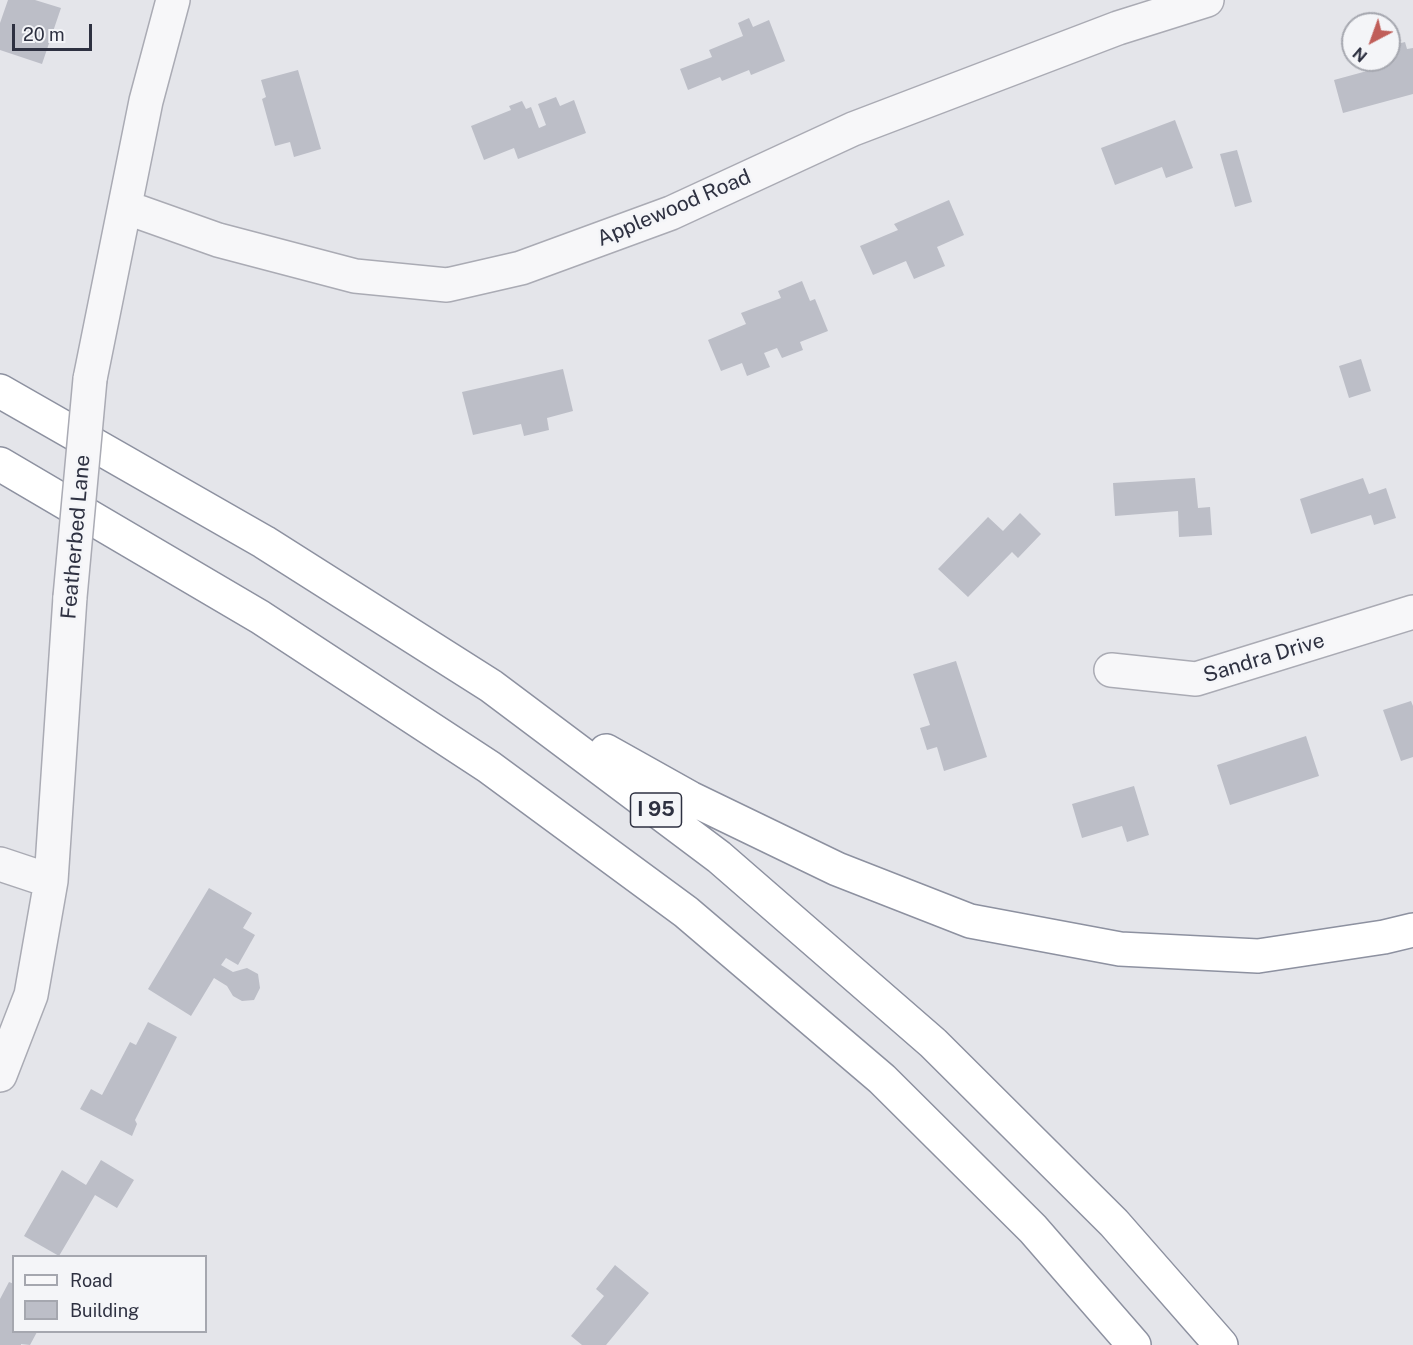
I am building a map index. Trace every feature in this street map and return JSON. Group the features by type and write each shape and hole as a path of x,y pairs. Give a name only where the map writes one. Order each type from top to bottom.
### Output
{"highway":[{"name":"I 95","path":"0,391 264,542 491,687 719,857 933,1043 1113,1223 1221,1345"},
{"path":"0,464 260,617 489,767 686,912 882,1079 1033,1229 1134,1345"},
{"path":"491,687 690,798 837,869 970,921 1119,949 1258,956 1384,937 1413,930"}],"street":[{"name":"Featherbed Lane","path":"0,1075 31,994 51,880 69,597 90,379 146,101 173,0"},
{"name":"Applewood Road","path":"125,207 218,240 355,276 447,285 521,268 661,217 853,129 1118,28 1207,0"},
{"name":"Sandra Drive","path":"1112,669 1196,679 1413,612"},
{"path":"0,864 51,880"}],"building":[{"path":"8,0 35,0 61,8 42,64 0,50 0,23"},
{"path":"749,18 753,27 769,20 785,61 751,75 749,70 722,81 720,77 688,90 680,69 712,57 709,50 743,36 738,23"},
{"path":"1405,42 1407,49 1413,48 1413,94 1343,113 1334,80 1363,72 1401,72 1401,43"},
{"path":"298,70 321,149 294,157 290,142 275,146 262,99 266,97 261,80"},
{"path":"556,97 560,106 574,100 586,133 518,159 514,148 484,160 471,126 511,110 509,106 522,101 526,109 531,107 539,128 546,125 538,104"},
{"path":"1175,120 1193,168 1166,178 1162,167 1115,185 1101,148"},
{"path":"1237,150 1252,202 1235,207 1220,154"},
{"path":"949,200 964,235 937,247 945,266 914,279 906,261 873,275 860,246 898,230 894,224"},
{"path":"802,281 810,301 815,299 828,331 800,342 803,350 782,358 777,348 764,353 770,367 747,376 742,363 721,371 708,340 746,324 741,313 781,298 778,291"},
{"path":"1361,359 1371,391 1349,398 1339,366"},
{"path":"563,369 573,411 547,418 549,430 524,436 521,424 473,435 462,392"},
{"path":"1195,478 1198,508 1210,507 1212,535 1179,537 1178,511 1115,516 1113,483"},
{"path":"1363,478 1369,494 1386,488 1396,518 1374,525 1371,515 1311,534 1300,499"},
{"path":"1020,513 1041,534 1018,558 1012,552 968,597 938,569 988,517 1003,531"},
{"path":"956,661 987,757 944,771 937,747 927,750 920,728 930,725 913,674"},
{"path":"1411,701 1413,706 1413,757 1401,761 1383,710"},
{"path":"1306,736 1319,776 1230,805 1217,765"},
{"path":"1134,786 1149,835 1127,842 1122,826 1082,838 1072,804"},
{"path":"209,888 252,913 243,928 255,935 238,965 226,958 221,965 233,972 247,968 258,974 260,988 254,1000 242,1001 233,996 227,986 214,978 191,1016 148,989"},
{"path":"148,1022 177,1037 135,1120 137,1124 132,1136 80,1109 91,1089 102,1095 130,1042 136,1045"},
{"path":"101,1160 134,1180 117,1208 95,1195 60,1255 24,1236 62,1170 86,1185"},
{"path":"615,1265 649,1293 606,1345 582,1345 571,1336 604,1296 596,1289"},
{"path":"9,1282 12,1283 12,1333 36,1333 30,1345 0,1345 0,1299"}]}
